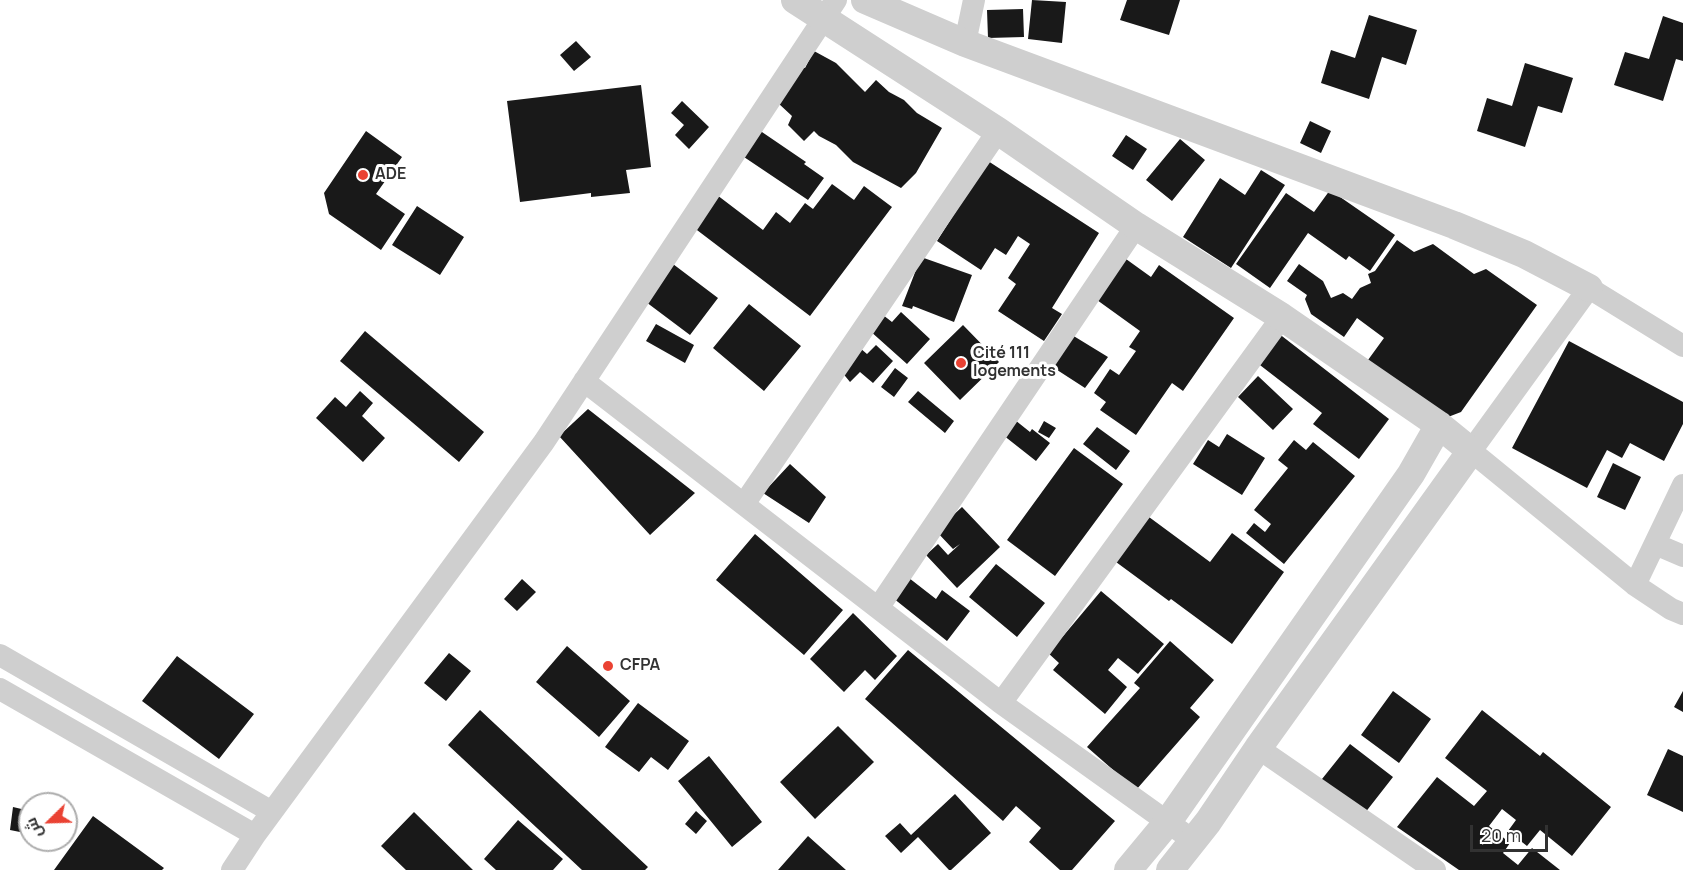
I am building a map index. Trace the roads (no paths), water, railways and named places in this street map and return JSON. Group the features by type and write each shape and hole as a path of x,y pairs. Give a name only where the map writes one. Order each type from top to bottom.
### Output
{"street":[{"path":"795,0 829,9 998,132 1136,226 1282,317 1439,425 1635,585 1671,609 1683,614"},
{"path":"865,0 965,42 1454,225 1524,254 1589,288 1683,346"},
{"path":"965,42 974,0"},
{"path":"232,870 255,835 544,441 829,9"},
{"path":"744,504 998,132"},
{"path":"878,608 1136,226"},
{"path":"1170,870 1194,841 1258,748 1589,288"},
{"path":"1000,703 1282,317"},
{"path":"584,381 1000,703 1194,841"},
{"path":"1128,870 1167,823 1411,474 1439,425"},
{"path":"1635,585 1683,485"},
{"path":"1655,544 1683,556"},
{"path":"0,655 272,812"},
{"path":"0,689 255,835"},
{"path":"1258,748 1436,870"}],"place":[{"name":"ADE","path":"363,175"},
{"name":"Cité 111 logements","path":"961,363"},
{"name":"CFPA","path":"608,666"}]}
